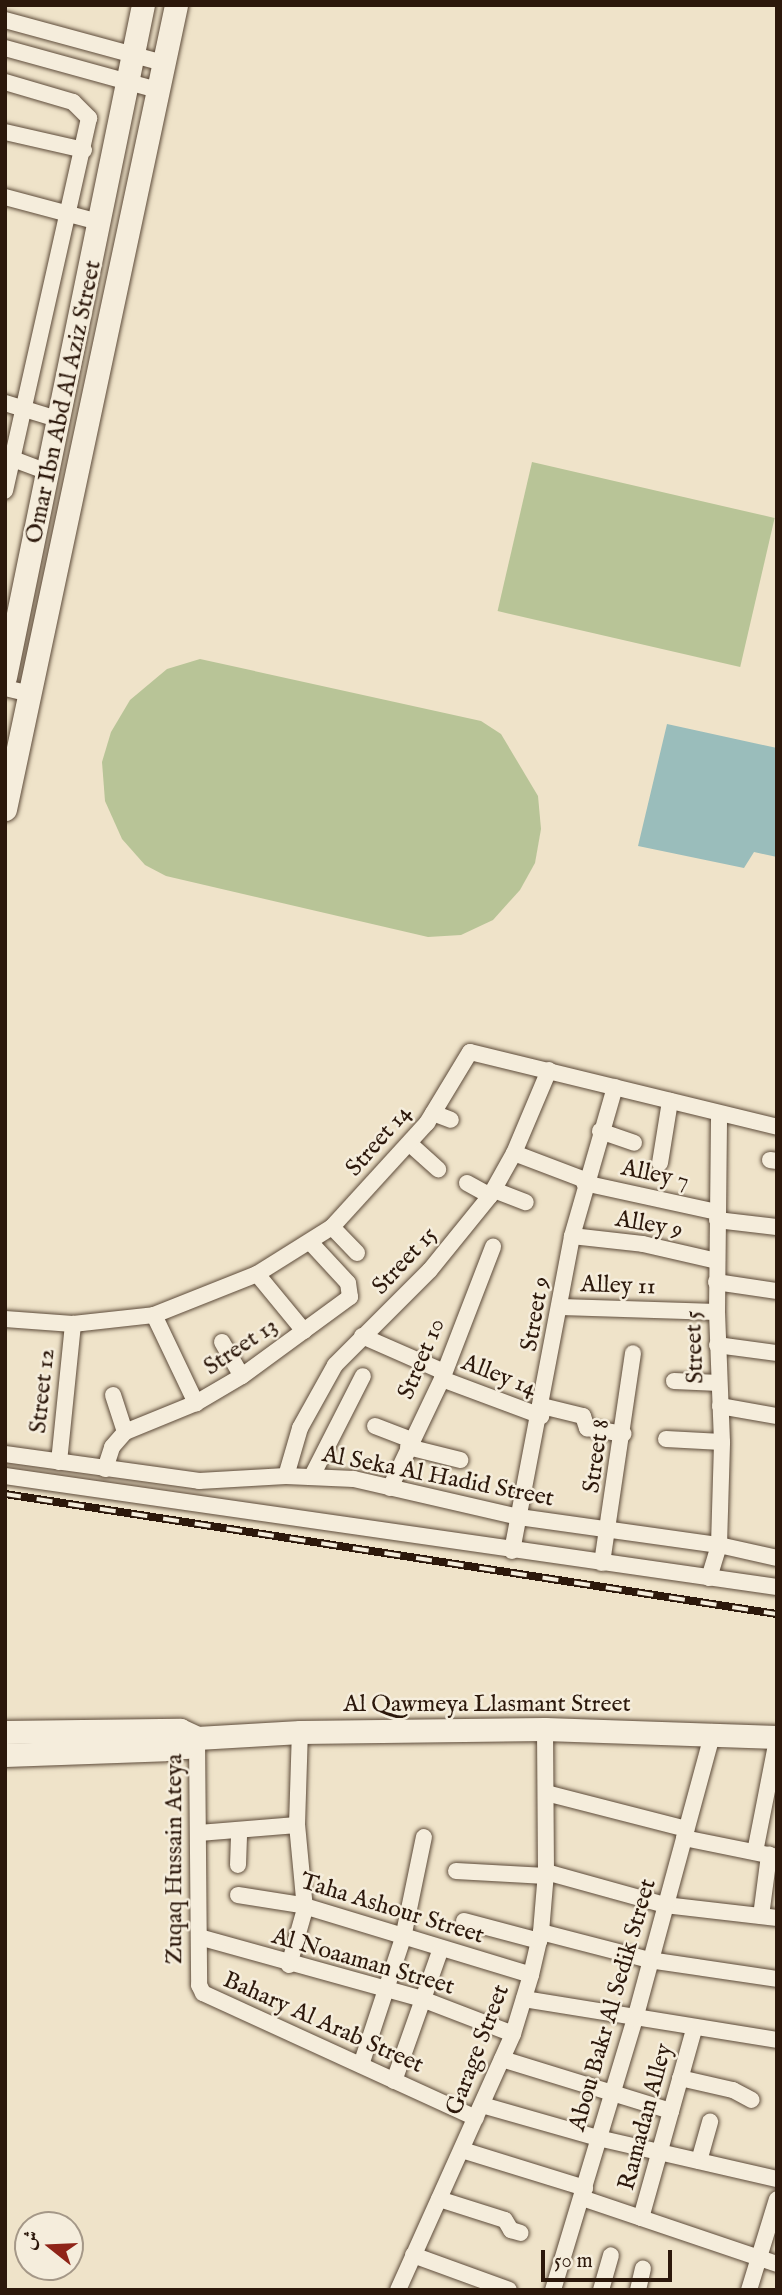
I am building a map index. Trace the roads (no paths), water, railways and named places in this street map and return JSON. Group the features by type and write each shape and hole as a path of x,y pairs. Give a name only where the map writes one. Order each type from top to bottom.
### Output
{"main road":[{"name":"Omar Ibn Abd Al Aziz Street","path":"5,677 45,471 143,5"},
{"name":"Omar Ibn Abd Al Aziz Street","path":"5,809 14,726 30,694 176,5"},
{"name":"Al Qawmeya Llasmant Street","path":"6,1755 177,1748 197,1738 300,1732 545,1729 713,1732 777,1738"},
{"name":"Al Qawmeya Llasmant Street","path":"6,1732 180,1730 197,1738"},
{"path":"6,1732 6,1755"}],"street":[{"path":"5,20 163,64"},
{"path":"5,48 157,90"},
{"path":"5,82 83,108 89,118 25,410 9,457 5,492"},
{"path":"5,132 84,149"},
{"path":"5,197 99,222"},
{"path":"5,403 57,419"},
{"path":"9,457 45,471"},
{"path":"5,688 30,694"},
{"name":"Street 14","path":"5,1320 73,1324 154,1315 257,1274 311,1243 332,1227 410,1144 433,1113 466,1053 549,1070 777,1127"},
{"name":"Street 15","path":"286,1476 300,1427 335,1365 430,1270 492,1193 514,1153 549,1070"},
{"name":"Street 9","path":"512,1551 561,1307 572,1236 584,1182 615,1087"},
{"path":"660,1163 670,1101"},
{"path":"433,1113 451,1121"},
{"name":"Street 5","path":"709,1578 719,1545 722,1442 716,1282 719,1114"},
{"path":"600,1131 634,1143"},
{"path":"410,1144 438,1169"},
{"name":"Alley 7","path":"514,1153 584,1182 717,1216 777,1227"},
{"path":"467,1183 526,1202"},
{"path":"332,1227 357,1253"},
{"name":"Alley 9","path":"572,1236 643,1244 717,1261"},
{"name":"Street 13","path":"125,1432 195,1403 242,1376 345,1302 351,1290 311,1243"},
{"name":"Street 10","path":"390,1488 443,1375 493,1247"},
{"path":"257,1274 304,1331"},
{"path":"716,1282 777,1291"},
{"name":"Alley 11","path":"561,1307 717,1312"},
{"path":"154,1315 195,1403"},
{"name":"Street 12","path":"59,1462 73,1324"},
{"name":"Alley 14","path":"362,1336 443,1375 541,1411 583,1416 587,1428 624,1434"},
{"path":"222,1342 242,1376"},
{"path":"717,1345 777,1353"},
{"name":"Street 8","path":"602,1563 610,1530 633,1353"},
{"path":"312,1476 363,1376"},
{"path":"674,1381 719,1383"},
{"path":"105,1469 113,1447 125,1432 113,1395"},
{"path":"720,1406 777,1416"},
{"path":"375,1426 409,1444 460,1460"},
{"path":"666,1439 722,1442"},
{"name":"Al Seka Al Hadid Street","path":"5,1454 200,1482 312,1476 390,1488 519,1517 719,1545 777,1559"},
{"path":"5,1476 777,1587"},
{"name":"Garage Street","path":"398,2290 513,2034 531,1975 540,1936 546,1874 545,1729"},
{"path":"289,1965 304,1906 297,1825 300,1732"},
{"name":"Abou Bakr Al Sedik Street","path":"553,2290 635,2019 713,1732"},
{"name":"Zuqaq Hussain Ateya","path":"197,1738 199,1980"},
{"path":"456,1871 546,1874 664,1905 769,1917 767,1855 777,1738"},
{"path":"546,1793 767,1855"},
{"path":"199,1833 297,1825"},
{"path":"238,1865 239,1830"},
{"path":"362,2065 402,1938 424,1837"},
{"name":"Taha Ashour Street","path":"239,1895 304,1906 402,1938 531,1975"},
{"path":"464,1921 649,1960 777,1979"},
{"name":"Al Noaaman Street","path":"199,1937 289,1965 422,1999 513,2034"},
{"path":"394,2081 441,1948"},
{"name":"Bahary Al Arab Street","path":"199,1980 207,1997 394,2081 479,2112 777,2179"},
{"path":"524,1999 694,2029 777,2040"},
{"name":"Ramadan Alley","path":"641,2218 694,2029"},
{"path":"502,2059 671,2111"},
{"path":"680,2078 733,2090 752,2100"},
{"path":"699,2161 710,2122"},
{"path":"461,2150 583,2193 641,2218 758,2260 777,2264"},
{"path":"439,2199 505,2220 511,2230 522,2233"},
{"path":"749,2290 777,2199"},
{"path":"413,2255 472,2284 509,2290"},
{"path":"601,2290 611,2255"},
{"path":"638,2290 643,2269"}],"water":[{"path":"667,724 777,748 777,857 754,852 744,868 638,846"}],"railway":[{"path":"5,1494 777,1614"}]}
